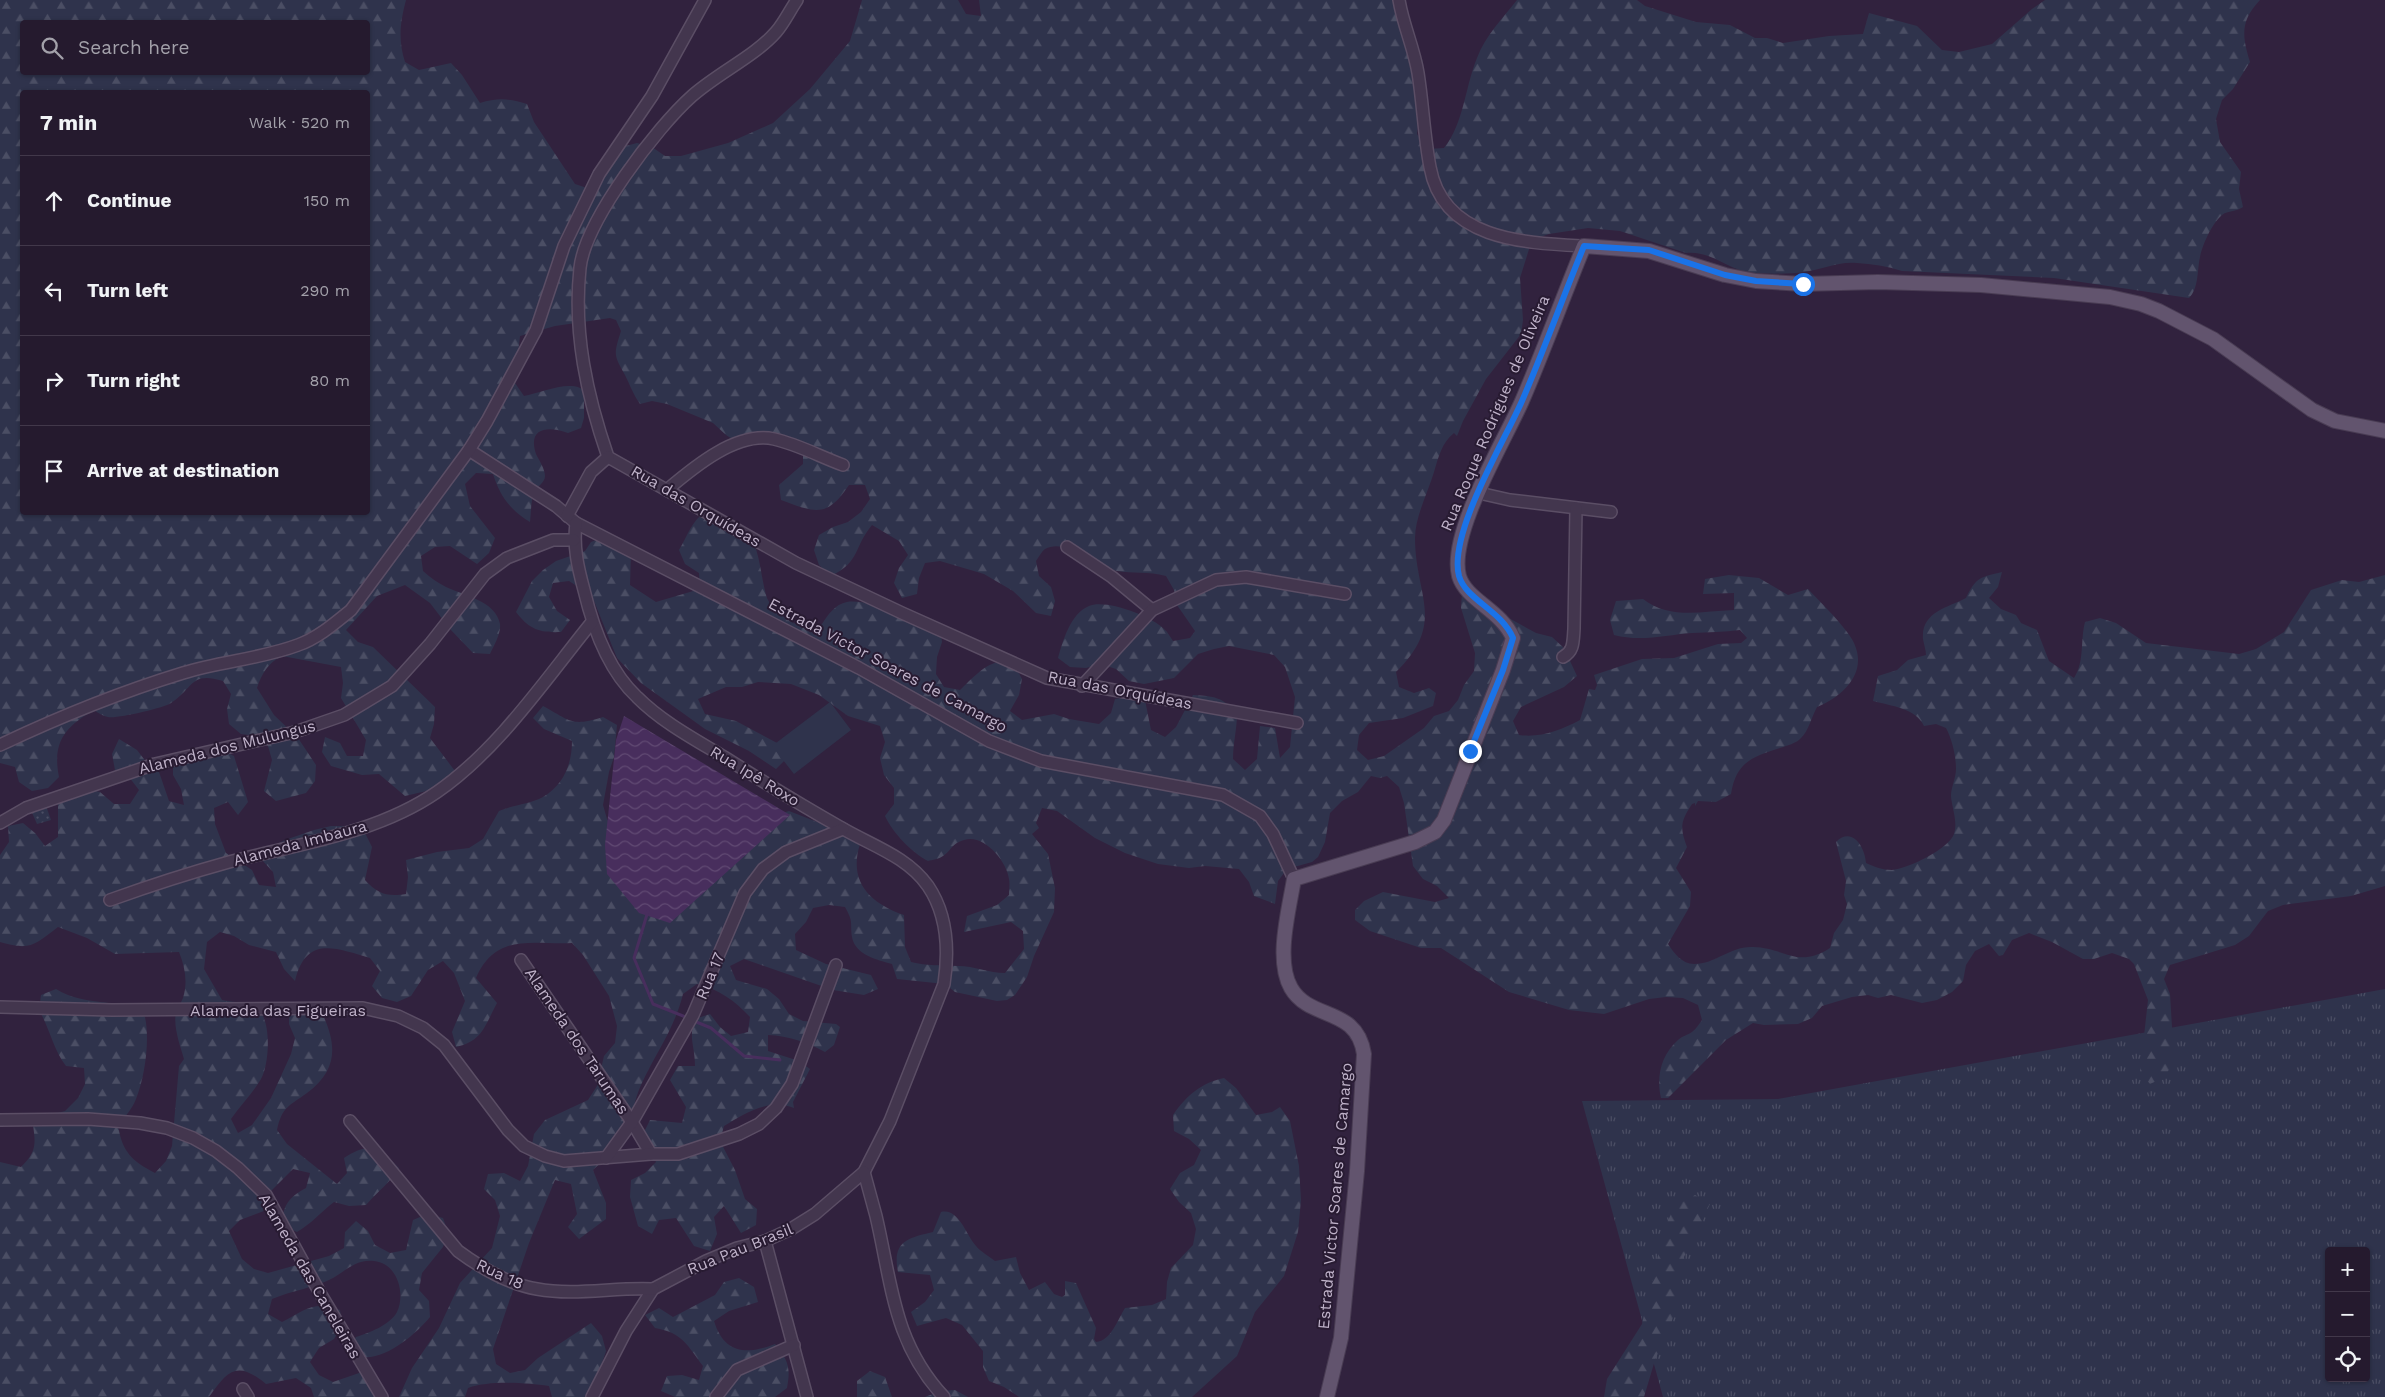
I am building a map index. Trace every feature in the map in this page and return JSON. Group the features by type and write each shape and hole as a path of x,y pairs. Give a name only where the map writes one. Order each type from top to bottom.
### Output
{"main road":[{"path":"1584,246 1649,250 1725,275 1756,281 1803,284 1878,282 1981,285 2110,297 2141,304 2159,311 2213,339 2312,410 2335,421 2385,430"},
{"name":"Rua Roque Rodrigues de Oliveira","path":"1294,879 1415,842 1435,832 1444,820 1503,670 1513,638 1502,619 1465,588 1459,574 1458,548 1479,493 1522,401 1584,246"},
{"name":"Estrada Victor Soares de Camargo","path":"1294,879 1284,935 1284,965 1287,979 1299,997 1312,1006 1339,1017 1352,1026 1359,1035 1364,1054 1357,1171 1341,1338 1327,1397"}],"street":[{"path":"0,745 111,698 185,672 300,645 325,630 351,610 469,450 536,330 564,246 599,174 652,96 706,0"},
{"path":"572,519 591,472 608,457 592,404 580,345 580,266 589,237 625,176 647,145 689,99 710,80 777,31 797,0"},
{"path":"1399,0 1418,72 1430,169 1440,198 1457,217 1473,226 1524,243 1584,246"},
{"path":"668,490 696,465 729,447 758,438 775,440 843,465"},
{"name":"Estrada Victor Soares de Camargo","path":"469,450 556,506 572,519 859,668 989,741 1041,761 1223,794 1260,816 1273,834 1294,879"},
{"name":"Rua das Orquídeas","path":"608,457 796,562 902,613 1047,678 1082,686 1297,723"},
{"path":"1479,493 1510,500 1611,512"},
{"path":"1563,657 1570,653 1572,648 1574,629 1576,508"},
{"name":"Rua Ipê Roxo","path":"572,519 574,540 592,622 611,664 636,697 676,728 843,829 898,858 928,886 939,907"},
{"name":"Alameda dos Mulungus","path":"0,822 26,808 155,764 295,732 344,716 392,686 430,644 485,574 507,558 554,540 574,540"},
{"path":"1067,547 1112,577 1152,610"},
{"path":"1082,686 1152,610 1216,580 1228,577 1246,577 1345,594"},
{"name":"Alameda Imbaura","path":"110,900 183,875 358,830 413,806 437,792 494,743 592,622"},
{"name":"Rua 17","path":"606,1158 632,1122 693,1015 745,893 763,869 786,852 843,829"},
{"name":"Rua Pau Brasil","path":"592,1397 626,1331 653,1289 706,1260 737,1248 765,1241 791,1229 815,1214 864,1172 890,1121 944,984 946,948 939,907"},
{"name":"Alameda dos Tarumas","path":"521,960 632,1122 651,1154"},
{"name":"Alameda das Figueiras","path":"0,1007 112,1010 363,1008 398,1016 423,1028 444,1045 508,1130 524,1146 545,1156 564,1161 651,1154 678,1154 711,1145 760,1124 776,1108 792,1084 836,965"},
{"name":"Alameda das Caneleiras","path":"0,1120 88,1119 140,1123 167,1128 193,1138 216,1151 266,1195 320,1293 382,1397"},
{"name":"Rua 18","path":"350,1121 452,1244 480,1267 510,1282 537,1290 579,1292 624,1288 653,1289"},
{"path":"864,1172 876,1217 894,1308 917,1360 944,1397"},
{"path":"765,1241 807,1397"},
{"path":"716,1397 737,1370 794,1345"}],"green space":[{"path":"0,0 406,0 401,31 401,46 405,62 419,70 451,63 462,75 480,103 503,99 527,104 534,122 575,184 587,188 622,147 637,143 652,147 665,156 681,156 728,143 773,123 810,89 850,41 862,0 958,0 966,14 981,16 979,0 1398,0 1423,62 1417,134 1428,149 1444,148 1451,138 1460,116 1480,50 1517,0 1637,0 1645,6 1696,22 1730,25 1755,38 1767,38 1783,43 1829,36 1863,34 1869,13 1917,26 1942,50 1959,52 1992,44 2045,0 2260,0 2249,15 2244,29 2245,44 2250,62 2233,89 2222,100 2216,119 2220,142 2241,172 2239,189 2243,207 2222,215 2207,236 2199,262 2195,289 2189,298 2054,278 1902,271 1857,263 1836,264 1798,273 1754,273 1736,269 1712,257 1686,253 1620,231 1588,228 1549,234 1535,239 1530,246 1520,278 1523,320 1521,334 1486,379 1457,436 1454,433 1443,446 1417,522 1415,538 1416,558 1425,608 1424,623 1420,638 1411,654 1396,672 1399,687 1414,693 1429,688 1436,693 1433,706 1403,718 1369,723 1359,735 1357,750 1368,760 1384,756 1424,728 1434,716 1449,711 1458,700 1464,685 1474,671 1475,653 1461,608 1462,592 1477,590 1481,597 1507,617 1536,633 1552,637 1564,648 1577,676 1564,687 1521,707 1513,721 1519,735 1527,736 1551,732 1580,720 1589,689 1595,690 1597,685 1594,675 1642,659 1674,658 1718,644 1741,643 1747,638 1740,630 1644,638 1614,635 1610,620 1616,601 1643,599 1653,606 1664,610 1687,613 1734,610 1734,593 1703,594 1705,579 1729,575 1759,578 1788,595 1808,589 1833,615 1854,644 1858,656 1854,677 1839,694 1817,707 1806,732 1799,740 1761,754 1747,762 1741,768 1733,783 1731,794 1716,802 1698,801 1695,806 1695,803 1692,804 1688,810 1682,825 1687,847 1676,868 1691,892 1690,906 1668,944 1679,957 1690,964 1709,961 1745,947 1764,948 1800,957 1819,954 1830,948 1834,933 1843,920 1847,904 1844,895 1846,881 1836,842 1842,838 1847,836 1857,840 1863,851 1866,863 1892,870 1927,857 1951,840 1955,829 1951,796 1956,764 1952,742 1946,728 1936,724 1924,726 1909,711 1873,701 1878,676 1897,670 1908,660 1926,655 1923,630 1926,623 1937,612 1966,598 1980,579 2002,572 1998,587 1989,598 2001,609 2016,615 2021,623 2037,630 2049,661 2074,678 2080,665 2085,622 2100,618 2116,623 2146,643 2239,654 2256,649 2284,632 2311,590 2342,580 2359,582 2385,575 2385,886 2351,896 2283,905 2268,911 2249,936 2235,945 2170,965 2164,979 2170,994 2172,1027 2176,1047 2173,1062 2165,1077 2150,1084 2140,1072 2148,1000 2134,964 2129,959 2112,953 2094,959 2083,959 2052,942 2029,933 2012,940 2003,955 1999,956 1989,944 1975,951 1966,965 1963,981 1952,992 1937,1000 1922,1003 1891,995 1878,998 1868,995 1852,997 1822,1006 1812,1018 1798,1024 1764,1025 1753,1023 1726,1040 1668,1098 1661,1098 1659,1082 1664,1059 1672,1046 1693,1031 1702,1020 1698,1005 1683,998 1666,997 1649,999 1604,1014 1569,1010 1509,992 1441,948 1421,948 1370,931 1355,920 1355,910 1364,901 1383,892 1435,902 1449,898 1437,886 1423,879 1413,866 1404,803 1399,787 1387,776 1380,778 1371,776 1358,792 1342,801 1330,813 1325,842 1318,857 1312,862 1287,869 1278,881 1275,904 1254,896 1249,882 1239,869 1205,866 1189,868 1158,864 1125,853 1095,838 1057,811 1042,808 1036,823 1039,828 1032,834 1048,854 1055,888 1054,912 1034,956 1027,977 1015,995 1007,1000 997,1001 955,992 945,984 897,979 892,964 868,956 854,943 851,920 845,907 829,905 813,908 806,922 795,934 796,950 826,964 871,975 878,989 864,995 833,990 744,959 730,966 736,980 767,989 779,999 789,1014 803,1021 836,1024 840,1027 834,1045 825,1052 798,1040 768,1035 768,1051 799,1061 810,1069 793,1102 794,1108 785,1105 775,1105 758,1108 724,1126 720,1141 735,1170 745,1199 757,1209 756,1225 741,1233 724,1206 714,1217 717,1234 710,1251 694,1246 676,1218 659,1220 652,1234 638,1226 630,1197 631,1180 645,1173 656,1162 643,1134 650,1120 682,1123 686,1107 670,1080 678,1066 695,1066 692,1032 695,1019 710,1014 720,1027 731,1036 748,1032 750,1017 719,992 697,984 683,994 670,1030 641,1085 623,1140 593,1170 606,1203 606,1219 579,1239 568,1227 577,1214 571,1184 555,1180 529,1243 493,1349 496,1364 510,1373 525,1370 538,1358 591,1323 602,1336 606,1351 591,1397 552,1397 549,1386 508,1383 477,1385 468,1388 465,1397 399,1397 412,1368 439,1328 460,1283 492,1248 500,1216 495,1200 484,1189 488,1174 504,1173 520,1181 528,1166 534,1134 545,1120 588,1100 597,1086 604,1056 615,1043 617,1026 609,996 583,955 572,943 516,944 494,953 484,963 476,978 497,1003 478,1036 472,1041 456,1047 452,1032 465,1001 454,973 443,961 428,970 411,996 397,1002 382,998 372,986 380,971 370,958 334,949 314,951 306,957 300,966 295,981 284,969 276,952 249,945 234,936 220,932 207,942 204,969 222,1000 249,1004 259,1010 264,1017 268,1039 266,1062 261,1079 231,1119 238,1133 252,1125 271,1098 291,1054 295,1038 289,1024 289,1008 319,1007 332,1042 330,1064 326,1074 318,1083 287,1108 281,1116 277,1130 287,1144 337,1184 347,1173 344,1158 367,1148 379,1152 399,1168 366,1205 349,1206 334,1202 297,1232 281,1225 282,1218 288,1202 306,1188 310,1173 293,1169 270,1192 269,1209 240,1220 229,1231 242,1259 254,1269 268,1273 329,1256 344,1248 345,1232 356,1221 368,1231 375,1245 390,1253 406,1250 413,1220 427,1214 443,1218 448,1232 443,1247 422,1273 419,1290 429,1301 430,1317 409,1337 391,1350 372,1357 363,1357 348,1351 356,1337 373,1331 394,1317 400,1304 400,1288 394,1273 389,1267 374,1261 357,1263 326,1281 272,1299 268,1314 282,1322 316,1306 340,1310 342,1325 334,1339 319,1348 310,1362 319,1375 333,1382 362,1372 387,1397 314,1397 311,1388 296,1378 266,1384 248,1372 240,1370 234,1371 222,1380 209,1397 0,1397 0,1162 21,1167 30,1157 34,1148 33,1125 43,1117 65,1111 78,1098 85,1084 84,1068 66,1066 58,1053 39,1010 41,995 56,989 78,998 122,1006 145,1017 147,1047 142,1080 134,1103 118,1125 122,1142 129,1155 155,1173 166,1161 172,1146 179,1066 184,1059 177,1036 175,1018 185,992 186,980 179,952 115,954 87,938 58,927 32,945 19,946 0,942 0,855 9,842 8,826 23,823 35,833 45,846 58,837 58,803 70,793 84,788 100,792 114,804 130,804 139,790 129,777 115,770 112,754 119,739 137,750 147,763 159,772 169,801 184,805 181,789 173,775 173,758 219,749 234,756 248,802 238,815 228,802 214,808 215,824 226,853 252,870 259,885 276,887 273,872 262,860 271,847 314,830 331,826 350,826 365,833 372,847 365,880 374,889 388,895 406,894 408,877 406,860 437,852 469,848 483,839 499,811 543,797 561,780 568,765 572,741 544,729 533,718 543,706 572,721 584,722 603,717 617,725 614,757 609,772 603,805 607,819 616,833 606,850 609,870 789,811 848,834 860,844 857,869 860,880 872,897 881,904 904,915 905,947 911,962 928,965 964,966 1005,973 1024,949 1023,931 1011,922 964,932 967,916 997,905 1009,895 1009,879 1004,864 993,850 979,841 971,839 954,845 946,854 928,861 903,842 885,816 894,804 894,788 884,775 880,758 885,742 880,726 848,716 819,695 791,684 758,682 742,687 726,687 698,699 705,714 736,721 779,744 787,758 776,769 749,751 705,729 641,683 617,658 594,601 583,590 569,581 553,583 549,597 557,611 570,620 561,632 541,631 530,626 516,612 532,581 556,561 585,551 591,542 606,536 631,553 630,585 656,602 700,589 699,573 685,564 679,550 700,516 756,549 767,598 778,612 796,624 807,627 822,624 832,610 839,605 847,602 856,602 894,610 940,627 942,642 937,657 936,674 944,687 960,690 984,668 999,662 1006,663 1014,667 1022,679 1019,695 1010,711 1022,720 1054,714 1069,719 1099,724 1111,713 1115,699 1130,696 1145,700 1151,730 1165,737 1176,727 1193,695 1217,698 1237,713 1233,759 1245,770 1257,759 1260,726 1275,728 1280,758 1290,747 1295,697 1285,667 1274,655 1229,646 1198,654 1174,678 1144,684 1129,681 1116,669 1101,664 1086,668 1070,667 1058,658 1062,644 1072,621 1082,610 1089,606 1097,604 1106,605 1139,614 1158,624 1173,641 1190,638 1195,631 1177,605 1174,590 1166,576 1117,571 1062,547 1053,546 1045,549 1036,561 1039,576 1051,587 1055,601 1051,616 1036,613 1013,591 984,574 940,561 925,563 919,578 917,594 902,598 894,583 899,568 908,555 899,541 872,525 852,559 841,570 831,576 819,565 814,550 819,535 833,527 848,522 861,512 870,499 865,485 849,485 834,503 820,510 803,508 781,500 779,485 803,464 803,448 788,438 740,444 713,423 667,404 652,401 640,404 618,362 616,349 621,331 616,320 610,318 555,326 520,336 515,383 524,396 566,386 581,388 586,393 584,395 584,418 581,428 568,433 547,429 537,434 535,438 536,454 545,476 544,481 534,492 530,522 517,513 507,502 493,474 476,473 465,484 470,506 495,538 489,553 477,564 450,546 435,547 421,556 423,571 429,576 446,587 486,604 497,616 500,624 499,632 490,654 473,653 450,629 430,603 405,585 377,596 346,630 358,642 373,647 435,707 434,724 430,738 458,775 451,789 435,789 405,796 379,774 362,775 331,766 322,752 325,737 340,743 347,756 363,756 366,740 341,698 343,683 341,667 282,656 266,669 257,688 274,715 298,738 316,765 315,781 306,793 276,801 264,791 272,760 268,746 256,736 241,734 229,724 227,709 231,694 223,681 212,678 198,680 171,703 159,708 113,717 104,716 94,710 84,716 68,729 59,745 57,765 59,777 48,788 32,791 19,782 15,767 0,763"},
{"path":"830,702 851,730 794,774 772,746"},
{"path":"45,803 51,820 37,824 30,808"},
{"path":"2385,989 2385,1397 1663,1397 1582,1101 1778,1099"},
{"path":"1224,1078 1236,1088 1256,1115 1272,1112 1280,1107 1290,1121 1299,1166 1301,1200 1298,1232 1284,1276 1255,1312 1237,1356 1192,1397 1019,1397 1004,1387 989,1381 983,1367 983,1351 962,1325 946,1318 917,1326 911,1312 925,1302 934,1290 930,1275 898,1272 897,1254 909,1239 933,1232 941,1212 953,1214 962,1223 976,1246 995,1261 1016,1257 1020,1273 1029,1290 1045,1282 1054,1294 1062,1297 1065,1295 1065,1281 1076,1283 1096,1328 1094,1339 1096,1342 1101,1341 1110,1334 1125,1308 1152,1305 1166,1299 1167,1282 1171,1268 1193,1245 1196,1229 1191,1213 1179,1202 1170,1189 1180,1173 1194,1165 1201,1150 1189,1139 1174,1131 1173,1115 1195,1091 1208,1083"},
{"path":"1695,1195 1710,1204 1680,1265 1675,1313 1655,1360 1644,1397 1604,1397 1607,1379 1642,1324 1664,1230 1671,1214 1680,1203"},
{"path":"739,1278 754,1287 758,1302 729,1311 714,1321 718,1332 730,1346 738,1349 755,1350 775,1344 787,1364 789,1375 787,1388 775,1397 675,1397 661,1391 667,1376 682,1375 699,1380 703,1366 684,1341 672,1333 655,1328 645,1315 659,1308 673,1317 715,1295 724,1282"},
{"path":"870,1371 885,1377 892,1397 857,1397 857,1381"},
{"path":"955,1390 968,1397 925,1397 940,1391"}],"water":[{"path":"624,716 790,815 670,923 639,913 607,874 605,845 616,740"}],"waterway":[{"path":"648,911 634,958 653,1004 688,1018"},
{"path":"694,1021 711,1028 744,1056 780,1060"}],"route":[{"path":"1470,751 1510,652 1513,638 1502,619 1465,588 1461,582 1458,548 1479,493 1522,401 1584,246 1649,250 1725,275 1756,281 1803,284"}]}
